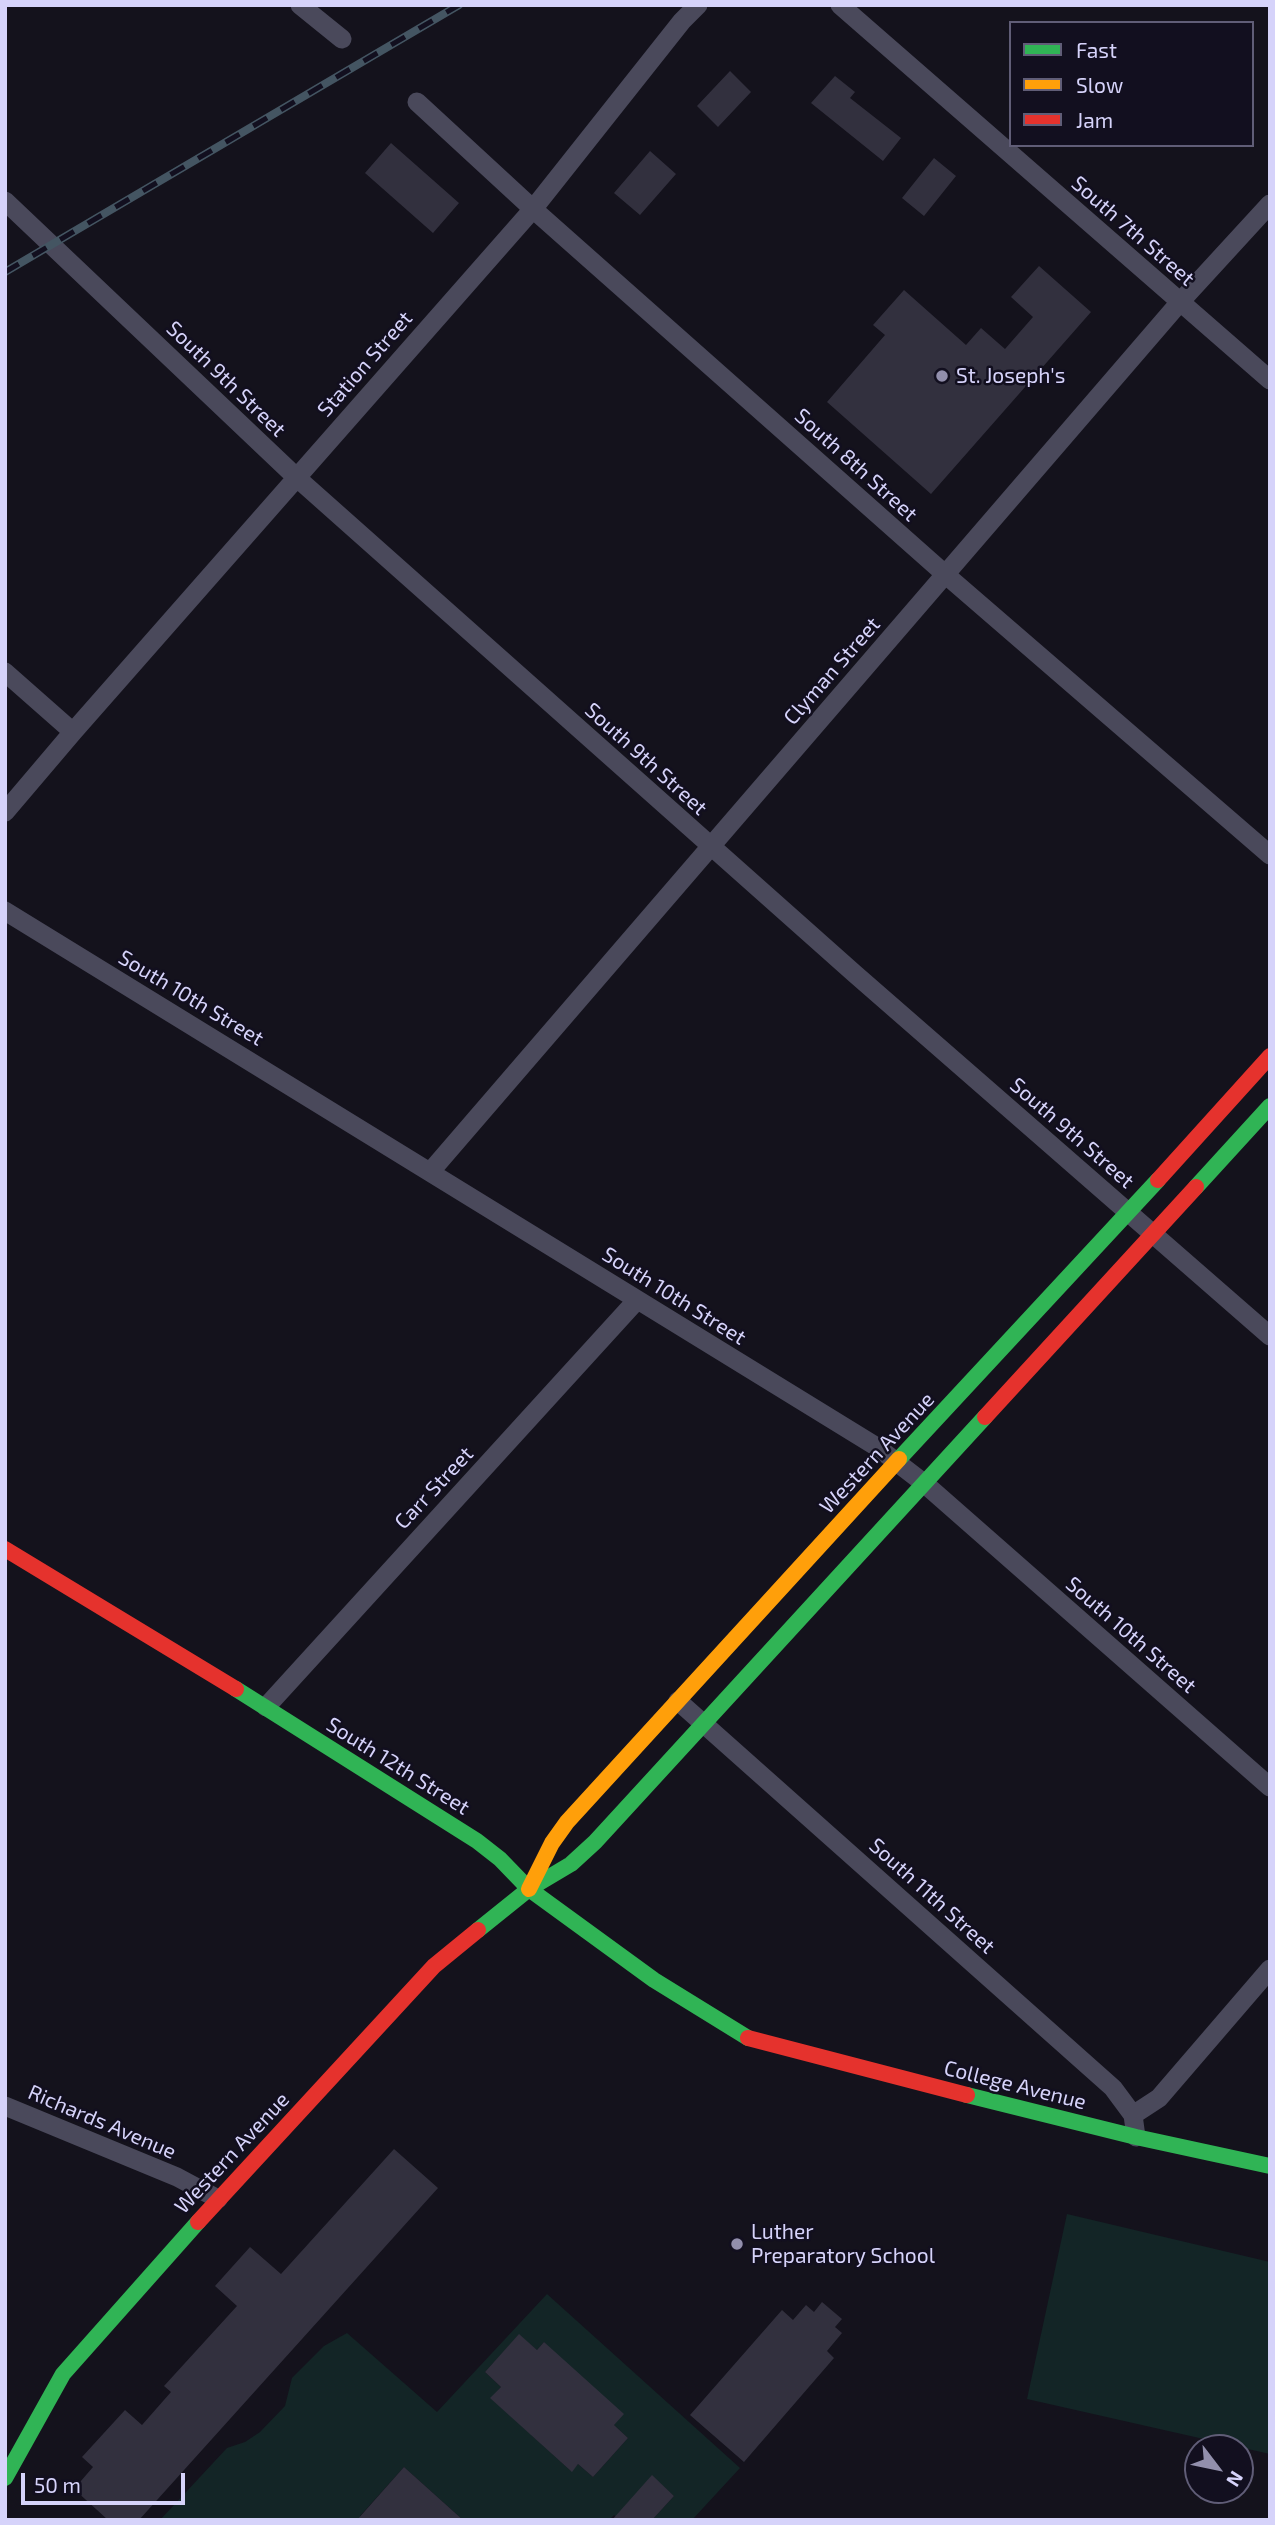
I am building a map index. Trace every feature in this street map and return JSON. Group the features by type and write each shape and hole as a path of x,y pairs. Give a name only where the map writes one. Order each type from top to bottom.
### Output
{"street":[{"path":"300,5 342,39"},
{"name":"Station Street","path":"5,812 533,209 682,21 698,5"},
{"name":"South 7th Street","path":"839,5 1270,380"},
{"name":"South 8th Street","path":"417,102 533,209 946,575 1270,855"},
{"name":"South 9th Street","path":"5,201 296,477 710,846 1270,1336"},
{"name":"Clyman Street","path":"431,1171 1181,302 1270,204"},
{"path":"5,671 73,732"},
{"name":"South 10th Street","path":"5,911 431,1171 854,1433 896,1462 925,1484 1270,1787"},
{"name":"Western Avenue","path":"529,1889 552,1843 567,1822 1270,1056"},
{"name":"Western Avenue","path":"5,2478 63,2374 218,2199 434,1966 529,1889 571,1864 595,1842 1270,1106"},
{"name":"Carr Street","path":"266,1707 637,1300"},
{"name":"South 12th Street","path":"5,1549 266,1707 477,1841 500,1859 529,1889 654,1980 751,2040"},
{"name":"South 11th Street","path":"678,1700 1119,2094 1133,2115 1136,2137"},
{"path":"1133,2115 1159,2098 1270,1969"},
{"name":"College Avenue","path":"751,2040 1136,2137 1270,2166"},
{"name":"Richards Avenue","path":"5,2106 177,2177 218,2199"}],"shaded area":[{"path":"1067,2214 1270,2262 1270,2454 1254,2450 1254,2434 1184,2435 1027,2399"},
{"path":"547,2294 740,2468 692,2520 652,2520 674,2496 652,2476 619,2520 614,2515 609,2520 463,2520 404,2467 360,2516 364,2520 160,2520 227,2448 245,2442 260,2432 285,2406 292,2378 324,2346 347,2333 437,2412","holes":["519,2335 537,2350 544,2342 628,2438 593,2477 578,2464 571,2471 491,2398 501,2387 485,2372"]}],"building":[{"path":"730,71 751,92 718,127 697,106"},
{"path":"835,76 855,92 850,98 901,138 883,161 811,103"},
{"path":"391,143 459,203 433,233 365,173"},
{"path":"650,151 676,174 640,215 614,193"},
{"path":"934,158 956,176 924,216 902,198"},
{"name":"St. Joseph's","path":"1039,266 1091,312 931,494 827,402 885,335 873,325 904,290 966,345 981,328 1005,349 1033,317 1011,297"},
{"path":"394,2149 438,2188 139,2520 108,2520 74,2489 93,2467 82,2457 125,2410 142,2425 171,2392 164,2386 237,2306 215,2286 250,2247 281,2274"},
{"path":"822,2302 842,2319 835,2327 842,2333 827,2351 834,2358 744,2462 690,2415 782,2310 793,2320 806,2305 814,2312"},
{"path":"519,2334 537,2350 544,2342 624,2414 614,2425 628,2438 593,2477 578,2464 572,2472 490,2398 501,2387 485,2372"},
{"path":"404,2467 463,2520 357,2520"},
{"path":"652,2475 674,2496 652,2520 612,2520"}],"railway":[{"path":"5,272 459,5"}],"traffic: fast":[{"path":"1196,1187 1270,1106"},
{"path":"899,1459 1158,1180"},
{"path":"478,1930 529,1889 571,1864 595,1842 985,1417"},
{"path":"236,1689 477,1841 500,1859 529,1889 654,1980 748,2038"},
{"path":"967,2095 1136,2137 1270,2166"},
{"path":"5,2478 63,2374 198,2222"}],"traffic: slow":[{"path":"529,1889 552,1843 567,1822 899,1459"}],"traffic: jam":[{"path":"1158,1180 1270,1056"},
{"path":"985,1417 1196,1187"},
{"path":"5,1549 236,1689"},
{"path":"198,2222 434,1966 478,1930"},
{"path":"748,2038 967,2095"}],"place":[{"name":"St. Joseph's","path":"942,376"},
{"name":"Luther Preparatory School","path":"737,2244"}]}
